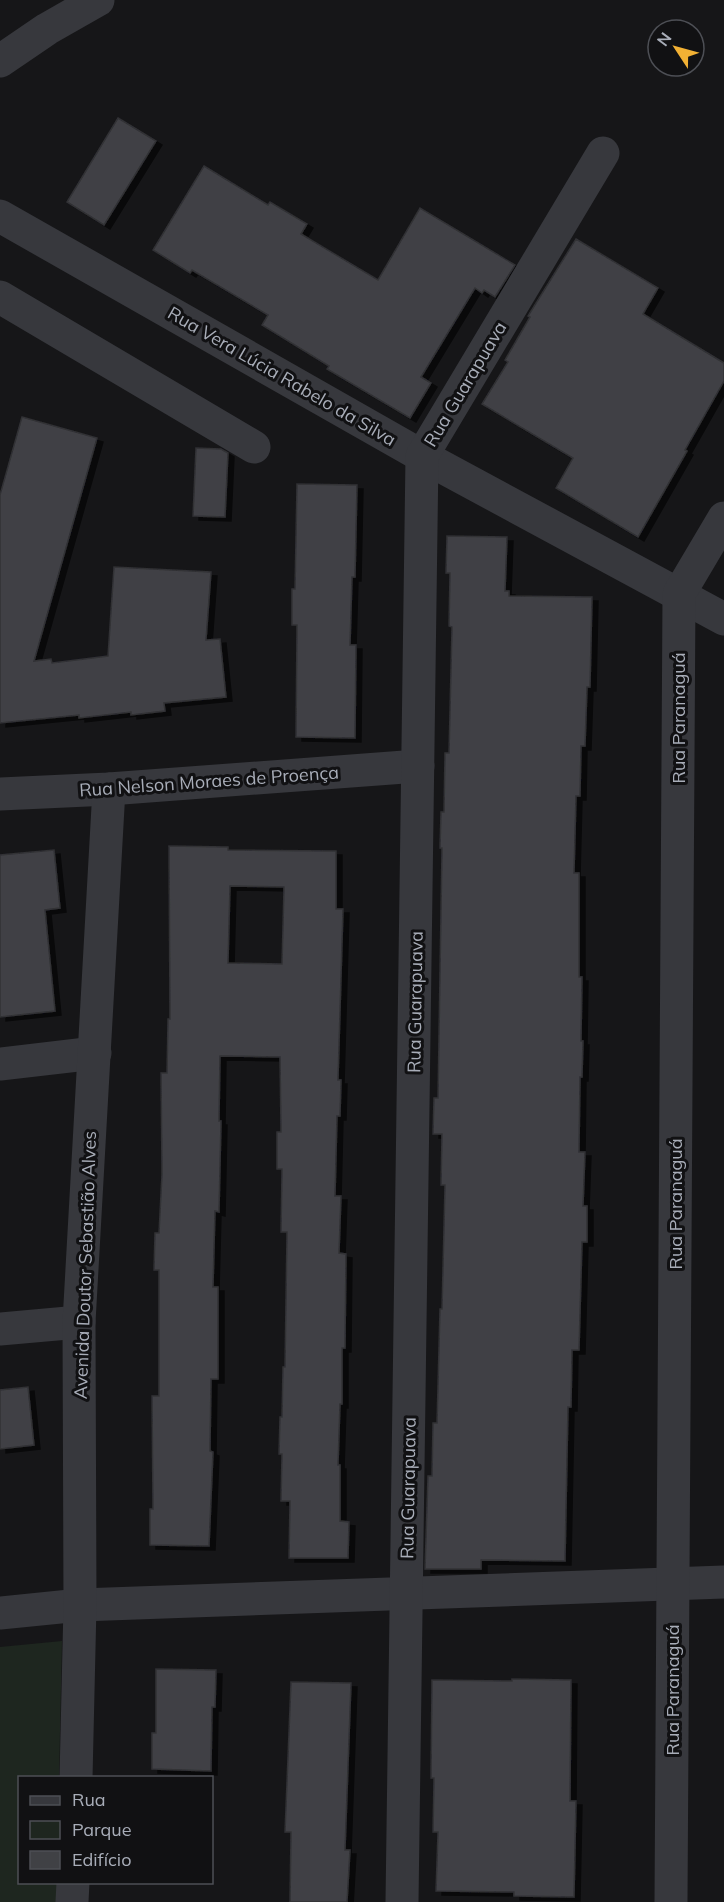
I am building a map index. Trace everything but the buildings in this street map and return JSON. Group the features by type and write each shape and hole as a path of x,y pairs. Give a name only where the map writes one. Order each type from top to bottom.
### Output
{"street":[{"path":"0,61 47,28 98,0"},
{"name":"Rua Guarapuava","path":"402,1902 422,456 603,153"},
{"name":"Rua Vera Lúcia Rabelo da Silva","path":"0,216 422,456 724,619"},
{"path":"0,297 254,447"},
{"path":"679,594 724,518"},
{"name":"Rua Paranaguá","path":"671,1902 679,594"},
{"name":"Rua Nelson Moraes de Proença","path":"0,794 109,789 418,766"},
{"name":"Avenida Doutor Sebastião Alves","path":"76,1776 80,1605 79,1322 109,789"},
{"path":"0,1064 94,1053"},
{"path":"0,1329 79,1322"},
{"path":"0,1613 80,1605 724,1582"},
{"path":"72,1902 73,1884"}],"green space":[{"path":"62,1641 59,1776 18,1776 18,1884 59,1884 60,1902 0,1902 0,1647"}]}
